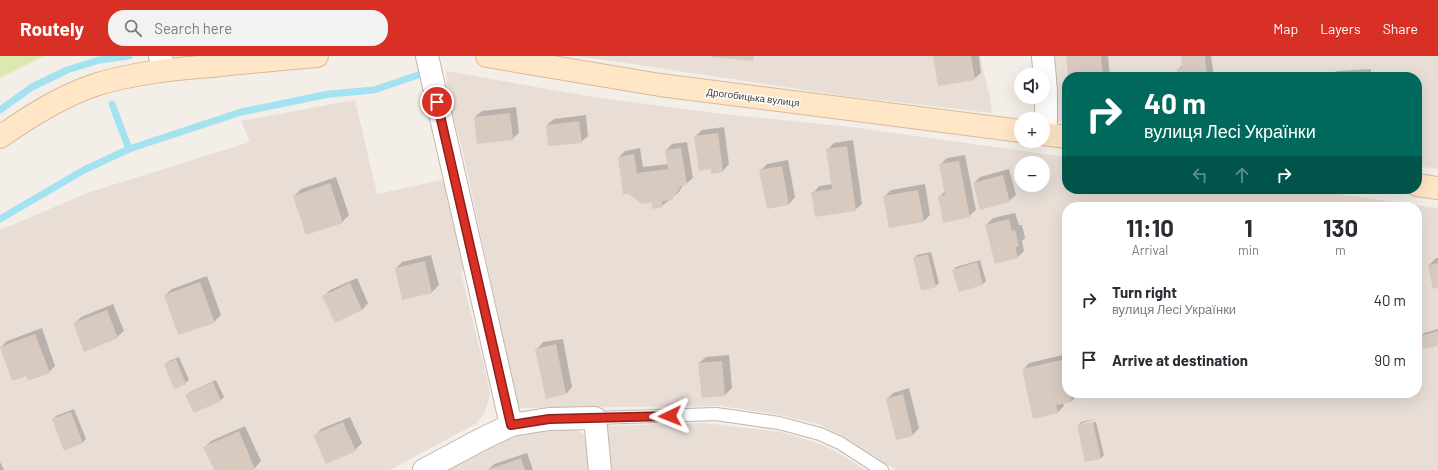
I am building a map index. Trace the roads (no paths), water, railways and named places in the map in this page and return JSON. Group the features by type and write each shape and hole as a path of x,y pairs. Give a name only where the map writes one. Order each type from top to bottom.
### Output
{"street":[{"path":"0,137 20,123 71,94 98,84 132,76 162,63 317,56"},
{"path":"426,56 511,425"},
{"name":"Дрогобицька вулиця","path":"487,56 660,85 1014,130"},
{"path":"1043,56 1052,135"},
{"path":"1422,186 1438,188"},
{"path":"424,470 511,425 549,419 595,418 600,470"}],"lane":[{"path":"595,418 716,414 779,423 820,434 840,443 882,470"}],"waterway":[{"path":"0,110 32,87 67,70 99,60 129,56"},
{"path":"0,219 84,170 129,149 241,112 329,94 374,90 418,75"},
{"path":"112,104 129,149"}]}
